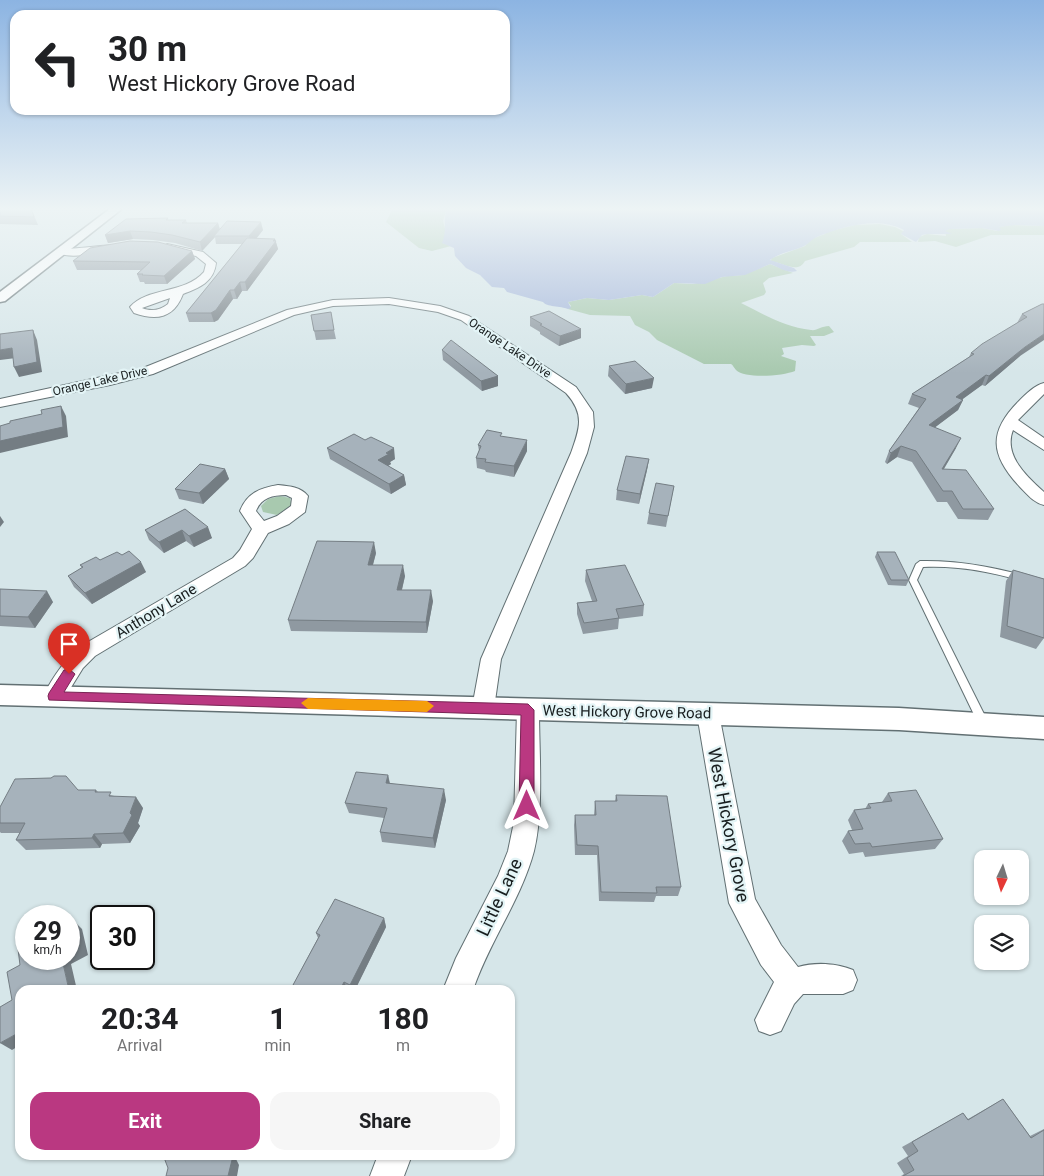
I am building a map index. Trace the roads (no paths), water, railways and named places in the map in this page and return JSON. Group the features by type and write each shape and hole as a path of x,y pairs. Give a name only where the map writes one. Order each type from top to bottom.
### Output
{"street":[{"path":"0,298 47,263"},
{"path":"177,294 208,275 212,268 211,263"},
{"name":"Orange Lake Drive","path":"0,403 127,377 272,318 321,305 374,301 404,302 440,309 474,323 571,390 582,403 588,415 585,435 579,453 491,659 483,708"},
{"path":"1043,496 1017,474 1008,459 1002,440 1018,411 1044,387"},
{"path":"1011,422 1044,445"},
{"name":"Anthony Lane","path":"54,696 76,662 88,651 239,562 247,554 261,530"},
{"name":"West Hickory Grove Road","path":"0,695 708,714 1044,728"},
{"name":"Little Lane","path":"460,985 466,968 508,884 521,851 526,822 528,710"},
{"name":"West Hickory Grove","path":"708,714 742,902 771,955 792,982"},
{"path":"770,1020 780,997 792,982 809,978 843,980"},
{"path":"387,1176 393,1160"}],"lane":[{"path":"984,724 914,580 920,564 945,562 979,566 1044,584"}],"water":[{"path":"461,263 779,263 794,268 797,271 786,271 770,264 745,275 722,277 705,284 674,283 653,297 642,295 609,300 587,298 568,302 571,308 568,309 547,305 543,302 507,292 504,288 492,287 480,275 466,268"}]}
